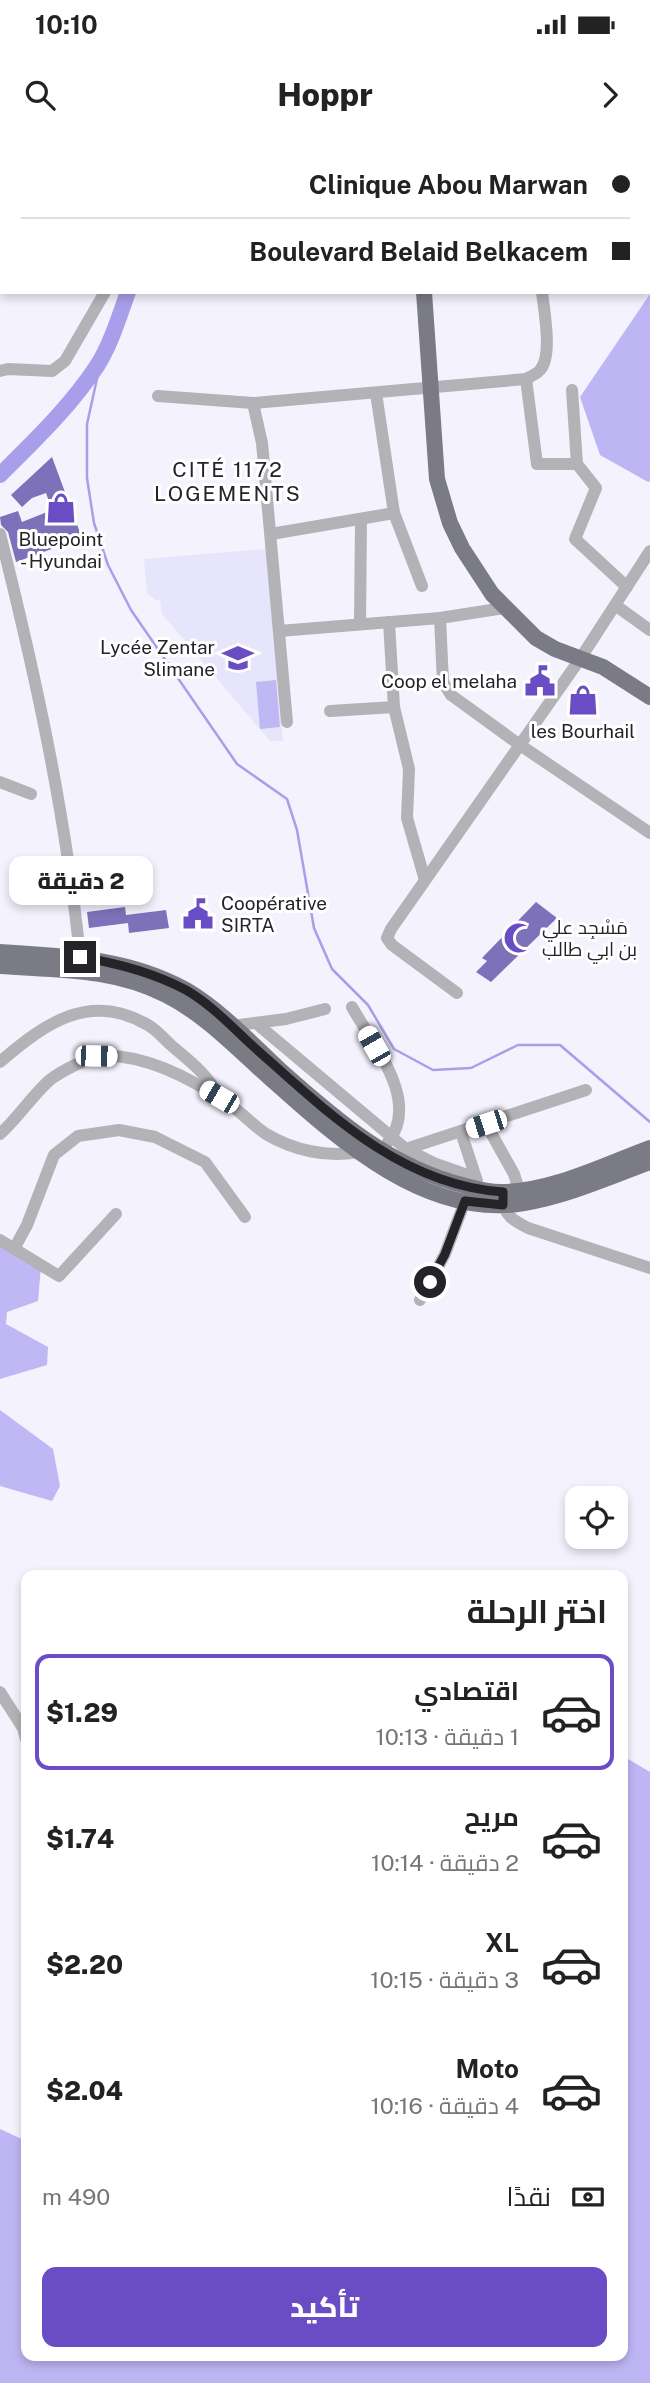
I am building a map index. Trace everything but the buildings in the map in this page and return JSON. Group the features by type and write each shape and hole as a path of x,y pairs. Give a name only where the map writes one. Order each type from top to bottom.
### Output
{"main road":[{"path":"424,294 437,479 462,548 504,608 536,638 603,667 650,697"},
{"path":"0,952 80,957 112,962 188,991 337,1120 381,1151 428,1175 477,1183 503,1199"},
{"path":"0,966 110,975 166,995 211,1025 358,1152 424,1188 465,1201 555,1196 650,1162"},
{"path":"521,1197 650,1148"}],"street":[{"path":"0,371 52,371 65,361 104,294"},
{"path":"158,396 253,403 526,379 539,371 545,362 547,349 542,294"},
{"path":"526,379 537,464 577,464"},
{"path":"572,390 577,464 596,488 575,539 627,587"},
{"path":"376,393 394,513 422,586"},
{"path":"253,403 262,443 287,722"},
{"path":"271,534 394,513"},
{"path":"360,624 361,520"},
{"path":"0,534 27,644 73,889 80,957"},
{"path":"457,993 392,945 387,938 580,659 650,551"},
{"path":"615,605 650,630"},
{"path":"279,631 440,618 504,608"},
{"path":"440,618 442,674 446,689 520,745 650,834"},
{"path":"389,622 394,707 409,769 407,818 425,880"},
{"path":"330,711 394,707"},
{"path":"0,782 30,794"},
{"path":"352,1007 395,1084 401,1118 392,1137 381,1151"},
{"path":"0,1062 65,1017 95,1008 108,1010 148,1025 211,1080 219,1097"},
{"path":"231,1026 286,1019 325,1009"},
{"path":"256,1023 406,1149 477,1183"},
{"path":"0,1134 18,1118 51,1079 96,1056 144,1062 179,1074 219,1097 266,1133 295,1147 337,1156 358,1152"},
{"path":"406,1149 586,1090"},
{"path":"14,1249 27,1224 54,1155 78,1136 119,1130 155,1137 205,1162 245,1217"},
{"path":"491,1131 514,1174 521,1197"},
{"path":"461,1132 477,1183"},
{"path":"503,1199 513,1221 527,1228 650,1268"},
{"path":"420,1300 445,1254 465,1201"},
{"path":"0,1240 59,1276 116,1213"},
{"path":"0,1692 21,1725"}],"shaded area":[{"path":"650,294 648,482 600,455 580,397"},
{"name":"Lycée Zentar Slimane","path":"266,549 283,741 270,741 162,614 160,600 155,600 147,593 144,559"},
{"path":"276,680 280,727 260,729 256,682"},
{"path":"0,1243 41,1266 38,1301 7,1312 6,1324 48,1347 47,1365 0,1379"},
{"path":"0,1410 53,1449 60,1486 52,1501 0,1486"},
{"path":"628,1759 650,1772 650,2383 0,2383 0,2129 21,2139 21,2361 628,2361"}],"waterway":[{"path":"0,475 51,423 97,366 127,294"},
{"path":"102,356 87,424 87,478 94,523 108,565 131,610 237,764 287,799 297,830 314,928 332,969 368,1005 394,1049 433,1070 471,1068 518,1045 560,1045 650,1122"}],"place":[{"name":"Bluepoint - Hyundai","path":"61,508"},
{"name":"Lycée Zentar Slimane","path":"238,658"},
{"name":"Coop el melaha","path":"540,681"},
{"name":"les Bourhail","path":"583,700"},
{"name":"Coopérative SIRTA","path":"198,914"},
{"name":"مَسْجِد علي بن ابي طالب","path":"519,938"}],"district":[{"name":"CITÉ 1172 LOGEMENTS","path":"228,482"}],"route":[{"path":"80,957 112,962 146,972 188,991 212,1009 337,1120 366,1142 397,1160 449,1182 491,1192 503,1192 503,1205 465,1201 445,1254 430,1282"}]}
